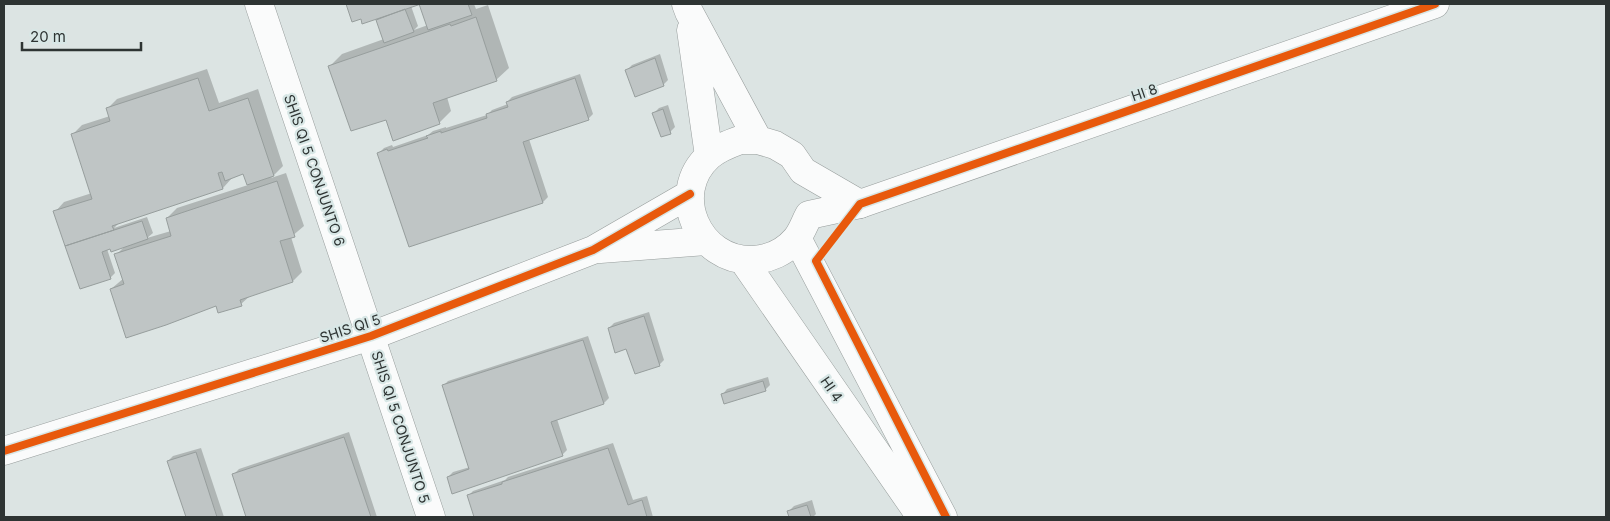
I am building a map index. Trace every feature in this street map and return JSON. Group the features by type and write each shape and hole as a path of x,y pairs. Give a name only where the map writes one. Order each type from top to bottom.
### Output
{"street":[{"name":"SHIS QI 5 CONJUNTO 6","path":"259,4 371,336"},
{"name":"HI 8","path":"797,238 809,215 860,204 1435,4"},
{"path":"688,8 758,140"},
{"path":"688,8 709,156"},
{"path":"860,204 803,171 792,155 775,145 758,140 740,140 723,146 709,156 700,167 690,194 693,219 698,231 706,241 729,257 743,260 763,259 781,252 797,238 943,517"},
{"name":"SHIS QI 5","path":"4,451 371,336 593,250 690,194"},
{"name":"SHIS QI 5","path":"593,250 706,241"},
{"name":"HI 4","path":"743,260 921,517"},
{"name":"SHIS QI 5 CONJUNTO 5","path":"371,336 431,517"}],"building":[{"path":"346,4 421,4 362,24 361,19 352,22"},
{"path":"419,4 468,4 472,15 428,30"},
{"path":"405,9 414,32 384,43 376,20"},
{"path":"476,17 497,81 433,103 440,124 393,141 386,120 351,131 328,66 450,24 451,26"},
{"path":"655,58 664,86 635,97 625,70"},
{"path":"198,78 209,111 248,98 274,176 247,185 243,174 225,181 222,172 218,173 223,189 112,226 114,230 65,246 53,211 92,199 71,134 110,121 106,108"},
{"path":"575,78 589,120 523,142 543,203 409,247 377,153 428,138 426,136 441,131 441,133 487,118 486,114 508,107 506,102"},
{"path":"663,109 671,134 661,137 652,113"},
{"path":"277,181 295,237 280,241 293,282 240,300 242,306 218,313 216,306 126,338 110,289 124,284 114,254 171,236 166,218"},
{"path":"142,221 148,239 111,252 110,249 102,252 111,279 80,289 65,246"},
{"path":"644,316 660,366 635,374 626,349 615,353 608,328"},
{"path":"583,340 604,404 551,422 563,456 452,494 447,477 469,469 442,385"},
{"path":"763,381 766,391 724,404 721,394"},
{"path":"344,437 371,517 246,517 232,474"},
{"path":"608,448 628,505 642,500 647,517 474,517 467,495"},
{"path":"196,452 217,517 186,517 167,461"},
{"path":"807,505 811,517 789,517 787,511"}],"cycle path":[{"path":"946,517 816,261 860,204 1435,4"},
{"path":"4,451 371,336 593,250 690,194"}]}
